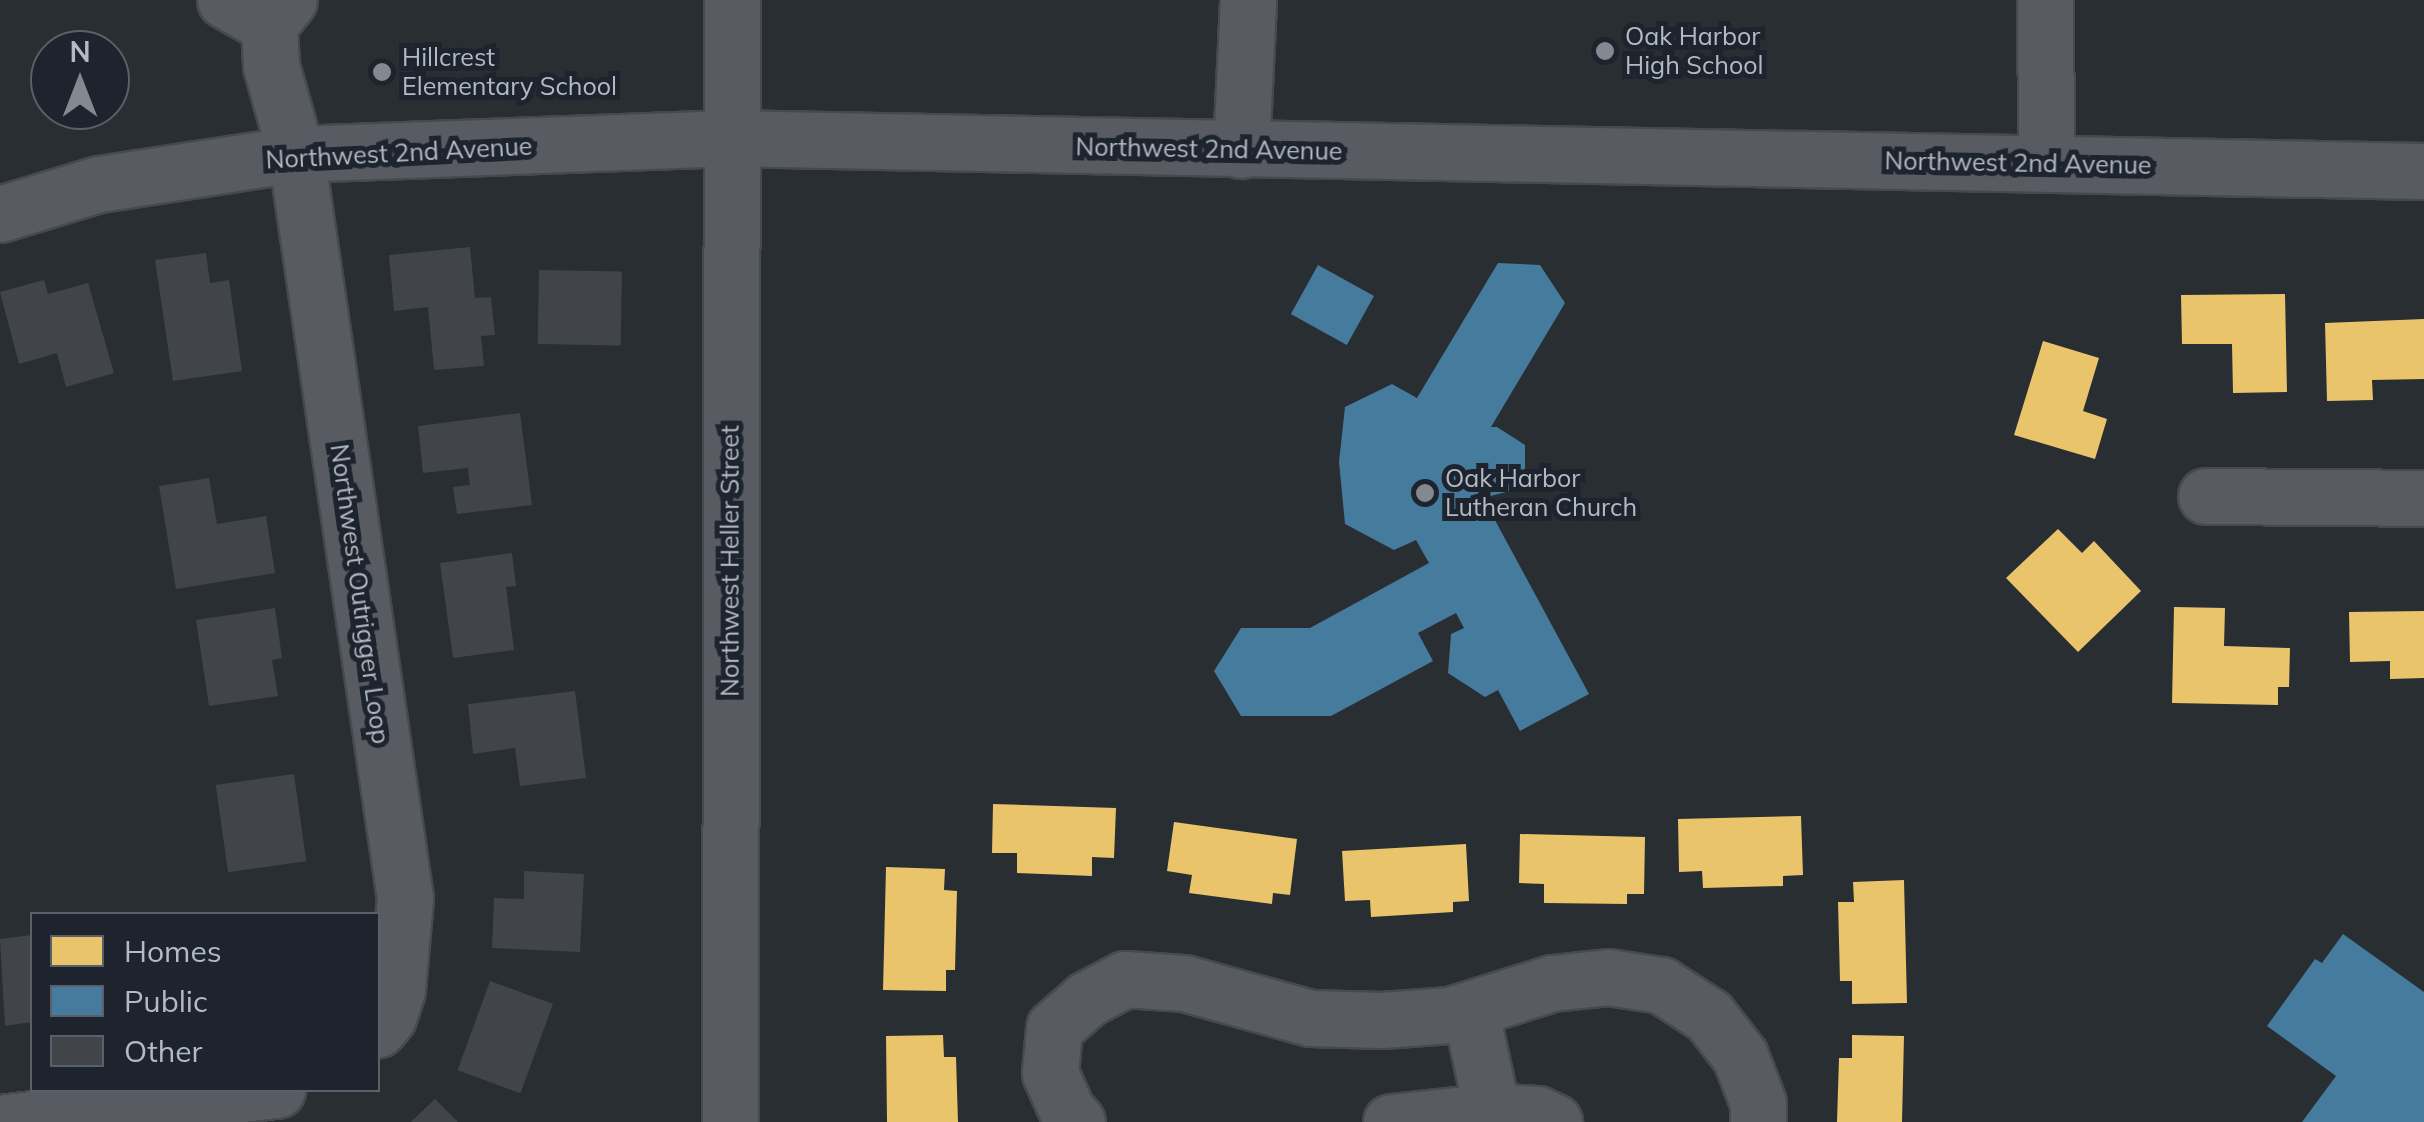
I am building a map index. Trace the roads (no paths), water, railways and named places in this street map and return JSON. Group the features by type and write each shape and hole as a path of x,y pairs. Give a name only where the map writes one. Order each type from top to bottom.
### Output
{"street":[{"name":"Northwest Heller Street","path":"730,1122 732,0"},
{"path":"1241,150 1248,0"},
{"path":"2045,0 2046,163"},
{"name":"Northwest Outrigger Loop","path":"261,8 271,66 296,154 405,898 397,990 388,1017 380,1027"},
{"name":"Northwest 2nd Avenue","path":"0,214 100,184 296,154 730,138 2424,171"},
{"path":"2206,496 2424,498"},
{"path":"1078,1122 1068,1111 1050,1073 1054,1028 1087,1000 1125,979 1184,983 1310,1018 1450,1016 1552,983 1608,977 1660,985 1709,1016 1740,1056 1758,1102 1758,1122"},
{"path":"1470,1009 1492,1110"},
{"path":"7,1122 260,1092"},
{"path":"1391,1122 1492,1110 1537,1114 1554,1122"}],"place":[{"name":"Oak Harbor High School","path":"1605,51"},
{"name":"Hillcrest Elementary School","path":"382,72"},
{"name":"Oak Harbor Lutheran Church","path":"1425,493"}]}
